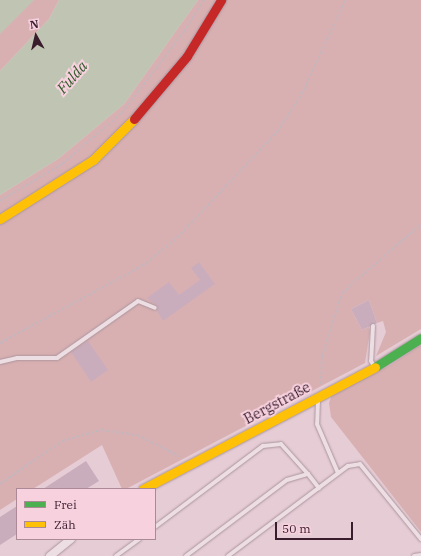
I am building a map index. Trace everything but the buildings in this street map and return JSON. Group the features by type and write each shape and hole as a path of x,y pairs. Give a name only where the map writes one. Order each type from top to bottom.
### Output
{"street":[{"path":"0,218 93,160 133,120 187,56 221,0"},
{"name":"Bergstraße","path":"145,488 375,367 421,338"},
{"path":"50,556 70,540"}],"lane":[{"path":"0,362 17,358 57,358 138,301 155,308"},
{"path":"373,326 371,361 375,367"},
{"path":"319,397 317,424 338,473"},
{"path":"156,526 263,446 281,444 308,474 318,488"},
{"path":"228,556 348,466 360,464 421,539"},
{"path":"186,556 287,480 308,474"},
{"path":"116,556 138,540"},
{"path":"414,556 421,555"}],"path":[{"path":"0,201 62,164 122,113 184,32 204,0"},
{"path":"0,343 142,266 178,238 276,132 304,90 345,0"},
{"path":"321,375 322,356 342,293 421,224"},
{"path":"0,484 62,441 101,430 137,435 184,458 189,465"}],"shaded area":[{"path":"0,0 59,0 49,19 0,71"},
{"path":"198,0 421,0 421,329 376,356 386,332 383,321 377,323 369,300 351,309 362,330 369,327 370,331 365,363 128,488 122,488 102,445 35,488 16,488 16,500 0,510 0,195 58,159 124,104"},
{"path":"421,345 421,532 331,417 329,403 332,394 389,366"}],"water":[{"path":"0,0 34,0 0,34"},
{"name":"Fulda","path":"59,0 198,0 124,104 58,159 0,195 0,71 49,19"}],"traffic: fast":[{"path":"375,367 421,338"}],"traffic: slow":[{"path":"0,219 93,160 134,119"},
{"path":"145,488 375,367"}],"traffic: jam":[{"path":"134,119 187,56 221,0"}]}
